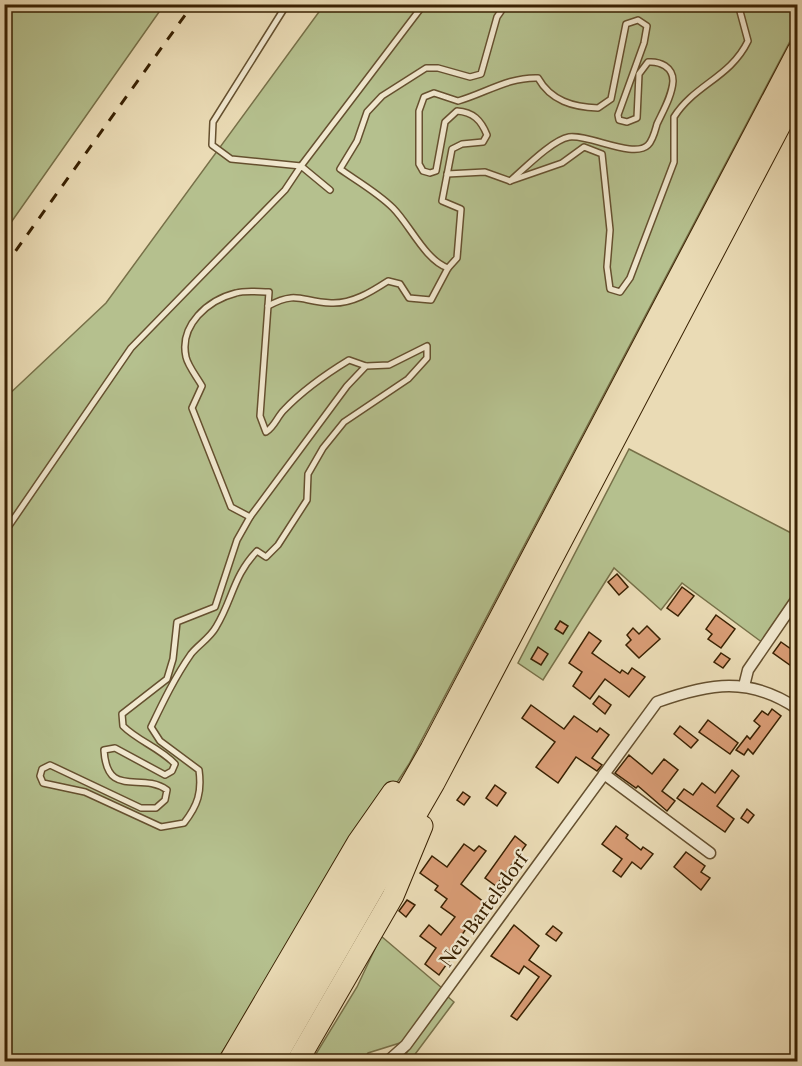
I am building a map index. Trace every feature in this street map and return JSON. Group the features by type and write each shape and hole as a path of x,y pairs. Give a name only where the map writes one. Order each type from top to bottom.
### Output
{"highway":[{"path":"220,1062 239,1057 358,842 412,765 430,749 798,51"},
{"path":"273,1062 434,783 798,91"},
{"path":"297,1062 393,896 428,812 434,783"}],"street":[{"path":"744,686 748,670 798,597"},
{"name":"Neu Bartelsdorf","path":"387,1062 406,1046 657,702 700,688 718,685 744,686 765,691 798,709"},
{"path":"604,774 710,853"}],"lane":[{"path":"287,4 213,122 212,145 231,159 301,166 330,190"},
{"path":"4,533 131,348 285,190 424,4"},
{"path":"448,268 432,259 392,207 340,170 357,141 367,112 382,96 426,68 438,68 470,77 481,74 497,17 506,4"},
{"path":"447,174 485,172 510,181 562,164 584,147 602,154 610,230 607,267 610,289 620,292 630,278 674,162 674,117 700,89 720,77 740,59 748,41 738,4"},
{"path":"268,306 286,296 333,304 366,296 388,281 400,284 409,298 431,300 448,268 457,258 461,210 442,201 452,149 462,144 483,142 487,135 483,124 474,116 457,111 445,122 436,171 430,173 423,171 419,164 419,111 424,97 434,93 458,101 490,87 524,78 538,78 544,88 556,98 576,107 598,108 611,99 626,24 638,20 647,26 618,115 619,120 627,122 637,118 639,74 648,62 658,61 668,68 673,79 669,97 650,144 642,150 632,150 584,137 567,137 510,181"},
{"path":"250,517 231,507 192,408 202,386 186,357 186,333 198,313 221,298 238,292 269,292 260,416 266,432 272,428 282,412 326,374 349,360 366,366 389,365 427,346 427,358 408,379 344,422 323,448 308,474 307,500 278,545 266,557 257,551 236,577 228,607 215,630 192,653 172,684 151,727 160,741 200,770 201,791 184,823 161,827 85,792 43,783 40,776 42,769 50,765 141,808 156,808 165,800 167,790 160,786 123,781 112,777 105,766 104,750 115,748 124,750 165,774 172,771 175,764 165,754 133,735 123,726 122,714 167,679 173,659 177,622 214,607 237,540 250,517 347,386 366,366"}],"green space":[{"path":"4,5 164,5 5,231 4,231"},
{"path":"324,5 797,5 797,28 409,764 219,1057 215,1062 5,1062 5,398 106,303"},
{"path":"629,449 797,536 797,589 763,643 682,583 661,610 614,568 543,680 518,663"},
{"path":"381,936 442,988 403,1042 368,1053 363,1061 311,1062 357,987"},
{"path":"447,996 454,1002 410,1061 400,1062"}],"building":[{"path":"617,574 628,587 619,595 608,582"},
{"path":"682,587 694,596 678,616 667,608"},
{"path":"716,615 735,629 721,648 708,639 712,634 706,629"},
{"path":"560,621 568,626 563,634 555,629"},
{"path":"647,626 660,639 639,658 626,645 631,640 627,635 633,628 639,634"},
{"path":"589,632 601,641 592,653 620,673 622,670 628,674 632,668 645,677 629,697 605,679 590,699 573,686 582,672 569,663"},
{"path":"781,642 798,654 798,663 794,668 773,653"},
{"path":"538,647 548,654 541,665 531,659"},
{"path":"721,653 730,659 723,668 714,662"},
{"path":"599,696 611,705 605,714 593,704"},
{"path":"531,705 564,729 574,716 597,732 600,728 609,735 592,758 602,765 597,771 576,757 558,783 536,767 555,742 522,718"},
{"path":"772,709 781,716 753,754 748,749 744,755 736,750 747,736 750,739 760,726 754,721 762,711 768,715"},
{"path":"708,720 738,743 730,754 699,732"},
{"path":"680,726 698,740 691,748 674,734"},
{"path":"629,755 652,774 664,759 678,770 662,791 675,801 667,811 638,786 636,788 615,773"},
{"path":"732,770 739,776 717,806 734,819 725,832 677,798 684,789 693,795 702,783 715,793"},
{"path":"495,785 506,793 497,806 486,798"},
{"path":"463,792 470,797 464,805 457,800"},
{"path":"747,809 754,815 748,823 741,818"},
{"path":"616,826 628,835 626,838 641,850 643,847 653,854 641,869 632,862 621,877 613,871 622,859 602,844"},
{"path":"515,836 526,845 496,886 485,878"},
{"path":"464,844 474,851 479,846 486,851 461,884 485,903 458,940 465,945 459,953 456,951 439,975 425,964 436,948 420,936 429,925 441,935 455,917 441,907 447,899 435,890 438,886 420,873 432,856 447,867"},
{"path":"686,852 705,866 701,872 710,878 701,890 674,867"},
{"path":"407,900 415,905 406,917 399,911"},
{"path":"514,925 539,946 529,960 551,976 517,1020 511,1016 539,977 524,966 519,974 491,956"},
{"path":"553,926 562,933 556,941 546,934"}],"railway":[{"path":"4,267 193,4"}]}
